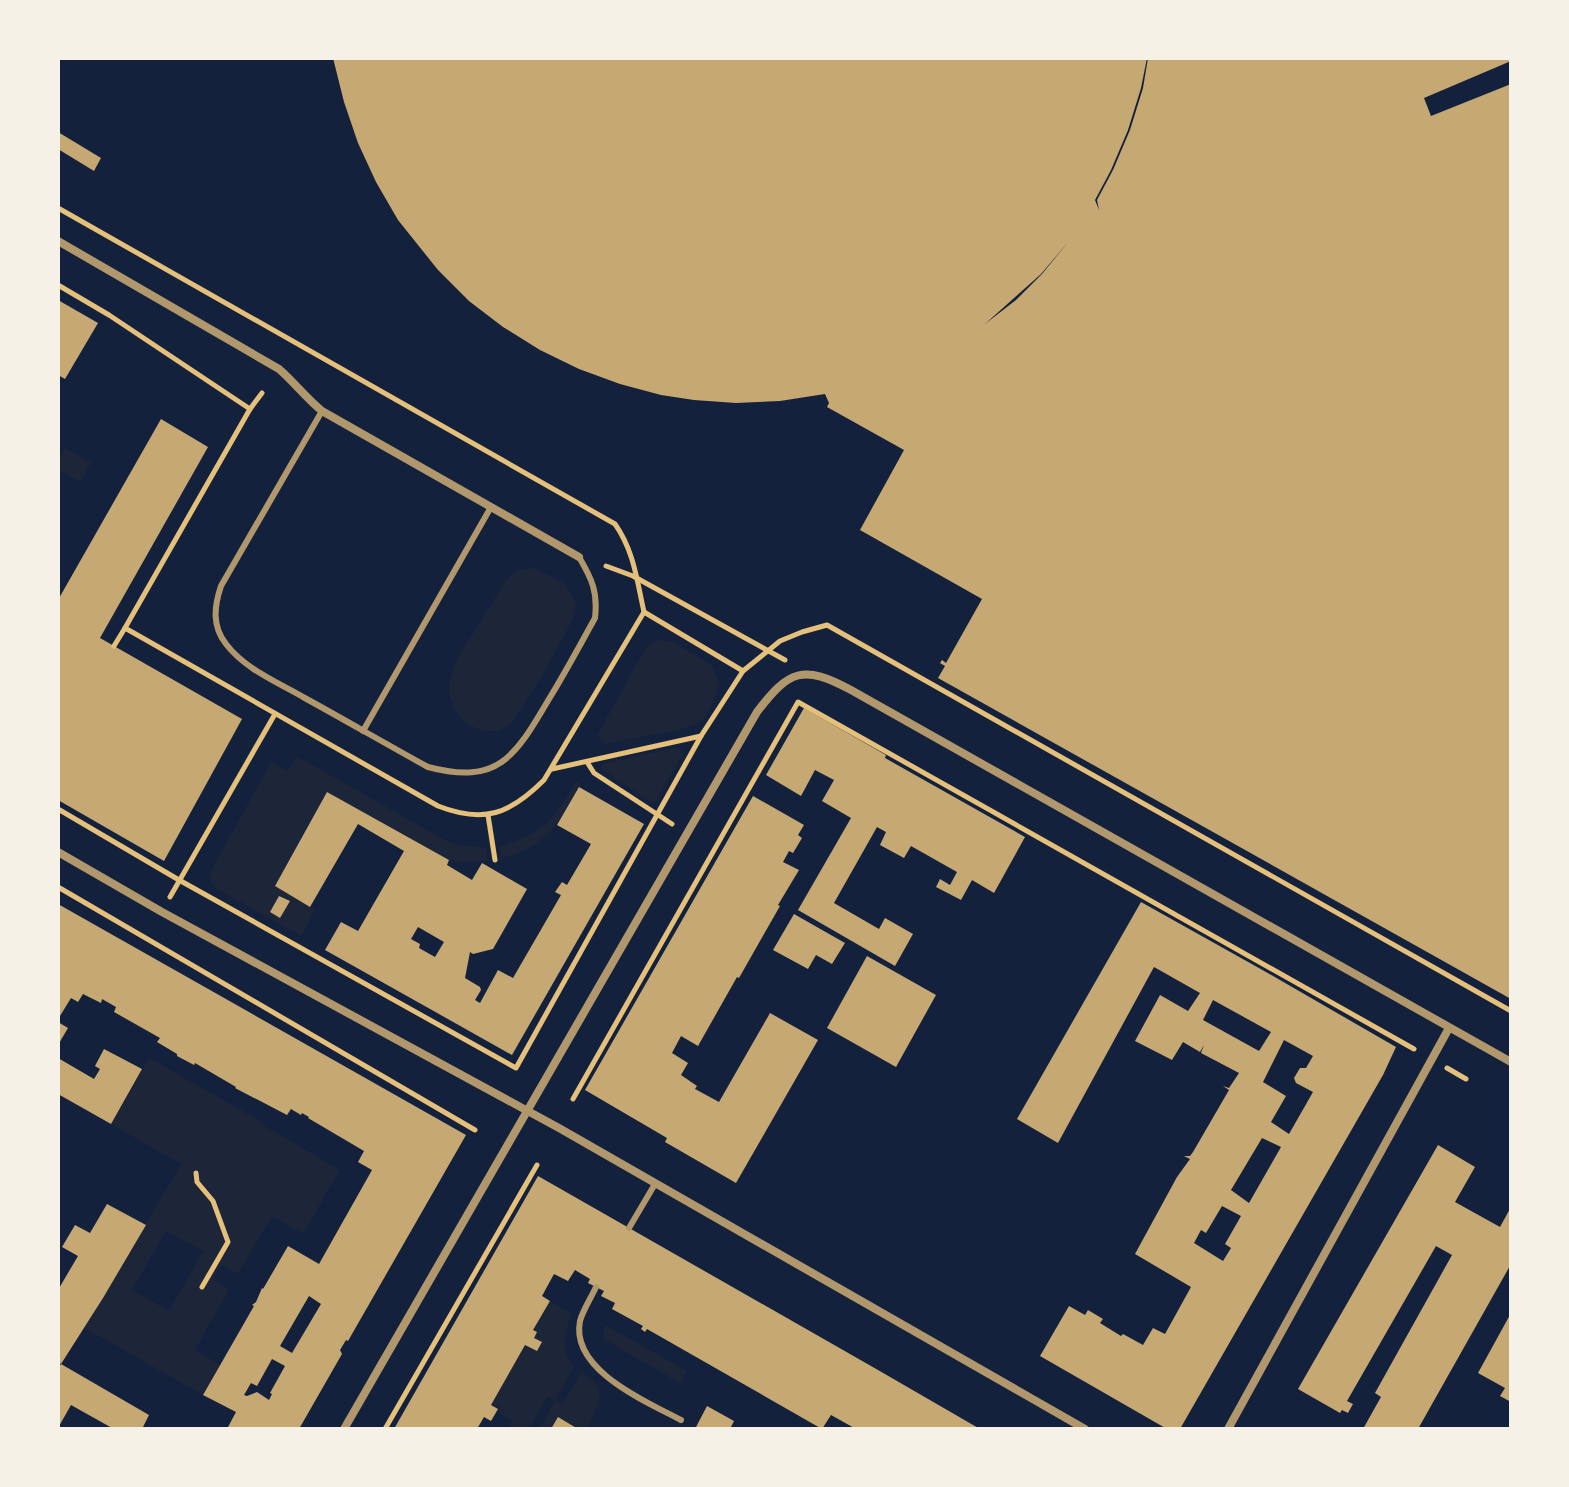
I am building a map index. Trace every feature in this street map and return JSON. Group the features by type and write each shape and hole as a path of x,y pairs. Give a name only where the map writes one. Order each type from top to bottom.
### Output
{"street":[{"path":"58,241 279,369 322,411 579,557"},
{"path":"344,1429 757,712 783,682 808,674 823,676 851,690 1511,1062"},
{"path":"58,852 528,1112 1085,1429"},
{"path":"1228,1429 1449,1028"}],"lane":[{"path":"322,411 221,586 215,604 215,623 226,644 244,663 363,731 428,767 451,773 470,774 493,767 512,755 527,736 595,618 597,599 591,578 579,557"},
{"path":"363,731 491,507"},
{"path":"629,1228 655,1184"},
{"path":"596,1287 580,1322 580,1338 587,1356 622,1388 681,1420"}],"path":[{"path":"58,208 615,524 635,563 644,612 544,780 517,804 488,815 474,816 438,806 125,628"},
{"path":"58,285 109,315 250,409"},
{"path":"114,646 262,393"},
{"path":"636,577 768,651"},
{"path":"644,612 743,671"},
{"path":"58,809 516,1068 701,736 743,671 780,641 827,625 1511,1011"},
{"path":"573,1099 798,702 1466,1079"},
{"path":"162,912 275,714"},
{"path":"552,769 701,736"},
{"path":"587,762 594,773 687,834"},
{"path":"488,815 495,860"},
{"path":"58,887 475,1130"},
{"path":"385,1429 537,1165"},
{"path":"196,1173 197,1182 213,1201 228,1242 202,1287"}],"shaded area":[{"path":"65,448 91,463 80,482 58,469 58,460"},
{"path":"534,568 562,582 571,593 576,605 572,621 512,723 498,731 482,731 467,724 454,709 449,693 450,678 456,661 506,580 518,570"},
{"path":"657,640 673,642 712,665 719,684 716,696 704,718 696,724 605,744 597,735 647,646"},
{"path":"681,749 683,754 652,803 601,769 602,764"},
{"path":"298,757 443,839 457,845 486,848 488,861 449,860 327,792 275,885 315,910 301,936 217,889 211,882 210,873 271,762 287,771"},
{"path":"576,781 581,784 566,810 542,840 502,858 499,847 526,837 546,823"},
{"path":"149,1058 340,1170 303,1234 272,1216 238,1274 221,1265 212,1279 229,1289 195,1350 220,1365 203,1395 85,1328 181,1164 111,1124","holes":["166,1231 203,1251 169,1311 132,1290"]},
{"path":"550,1301 571,1313 565,1347 574,1367 555,1400 563,1404 581,1372 596,1384 598,1405 586,1429 578,1429 558,1418 551,1429 539,1429 555,1401 548,1396 529,1429 508,1429 513,1421 498,1412 500,1408 491,1403 525,1345 537,1351 541,1342 534,1338 537,1332 533,1330"},
{"path":"605,1325 687,1371 680,1383 604,1339"}],"building":[{"path":"333,58 1147,58 1128,130 1095,200 1099,210 1097,200 1130,130 1143,88 1148,58 1511,58 1511,61 1424,98 1431,116 1511,84 1511,999 938,678 945,666 940,663 942,660 946,663 982,599 860,530 904,450 827,407 829,403 825,394 780,401 736,403 661,395 579,369 540,350 469,301 438,270 398,220 358,143","holes":["1069,241 1042,274 1016,300 985,324 1041,274"]},
{"path":"58,132 101,158 94,171 58,149"},
{"path":"58,300 98,323 65,379 58,375"},
{"path":"161,419 208,447 100,638 242,719 164,861 58,800 58,600"},
{"path":"804,708 1025,837 994,893 972,880 961,900 936,887 940,879 950,885 957,872 911,846 904,858 880,845 886,832 877,827 834,903 879,929 885,918 913,934 895,966 798,910 851,818 822,801 834,780 815,770 801,796 766,775"},
{"path":"579,787 644,824 512,1055 325,950 341,922 358,931 404,851 358,824 310,907 275,886 327,792 449,860 447,865 472,880 482,863 527,889 493,949 470,952 465,978 480,987 475,1000 480,1003 498,970 513,978 561,895 555,892 562,882 567,885 591,844 557,825","holes":["418,927 444,942 435,957 411,939"]},
{"path":"753,796 804,825 798,835 802,838 783,862 799,870 698,1046 681,1036 672,1053 688,1063 681,1075 697,1086 695,1089 719,1102 770,1013 818,1040 736,1183 585,1090"},
{"path":"279,896 290,901 280,918 270,912"},
{"path":"1141,902 1396,1047 1383,1075 1180,1429 1167,1429 1040,1356 1069,1306 1085,1315 1088,1310 1103,1319 1100,1323 1143,1345 1153,1328 1165,1334 1191,1287 1135,1254 1190,1159 1184,1156 1190,1156 1193,1152 1229,1090 1223,1086 1229,1088 1239,1073 1201,1053 1204,1045 1200,1052 1183,1042 1172,1060 1135,1041 1160,995 1188,1011 1200,993 1154,967 1058,1143 1017,1119","holes":["1213,1000 1271,1032 1259,1051 1203,1020","1284,1040 1313,1056 1306,1068 1300,1068 1294,1078 1296,1083 1313,1092 1289,1134 1271,1122 1286,1096 1263,1082","1262,1138 1281,1147 1249,1203 1231,1190","1222,1206 1241,1216 1225,1244 1231,1248 1223,1261 1194,1243 1201,1230 1206,1233"]},
{"path":"58,904 466,1135 340,1350 342,1354 299,1429 227,1429 236,1412 203,1395 288,1246 319,1264 372,1170 358,1162 364,1151 302,1113 291,1109 287,1115 177,1056 157,1042 160,1038 114,1012 116,1007 102,999 101,1003 83,994 78,1002 71,998 58,1015","holes":["309,1296 321,1304 292,1353 280,1346","272,1359 285,1366 269,1400 257,1392 244,1395 251,1383 257,1386"]},
{"path":"794,914 845,943 832,964 816,955 808,969 773,950"},
{"path":"867,956 936,995 896,1067 827,1028"},
{"path":"58,1022 68,1028 58,1045"},
{"path":"104,1049 142,1069 111,1124 58,1094 58,1058 94,1079 100,1069 95,1066"},
{"path":"1438,1145 1475,1167 1455,1202 1500,1227 1511,1207 1511,1264 1418,1429 1363,1429 1381,1397 1375,1393 1452,1255 1436,1246 1347,1401 1353,1404 1348,1413 1342,1410 1340,1413 1298,1389"},
{"path":"538,1176 980,1429 856,1429 831,1415 822,1429 647,1329 645,1332 641,1329 643,1326 612,1309 615,1303 601,1296 604,1291 588,1283 590,1279 575,1270 568,1281 554,1274 542,1296 550,1301 533,1330 537,1332 534,1338 542,1342 537,1351 525,1345 491,1405 498,1409 491,1421 484,1417 477,1429 394,1429"},
{"path":"107,1204 146,1225 61,1364 58,1362 58,1290 78,1256 62,1247 75,1225 90,1233"},
{"path":"1511,1313 1511,1402 1500,1396 1505,1388 1478,1373"},
{"path":"61,1364 149,1415 142,1429 111,1429 71,1405 58,1428 58,1369"},
{"path":"707,1406 734,1421 730,1429 695,1429"},
{"path":"558,1417 578,1429 551,1429"}]}
